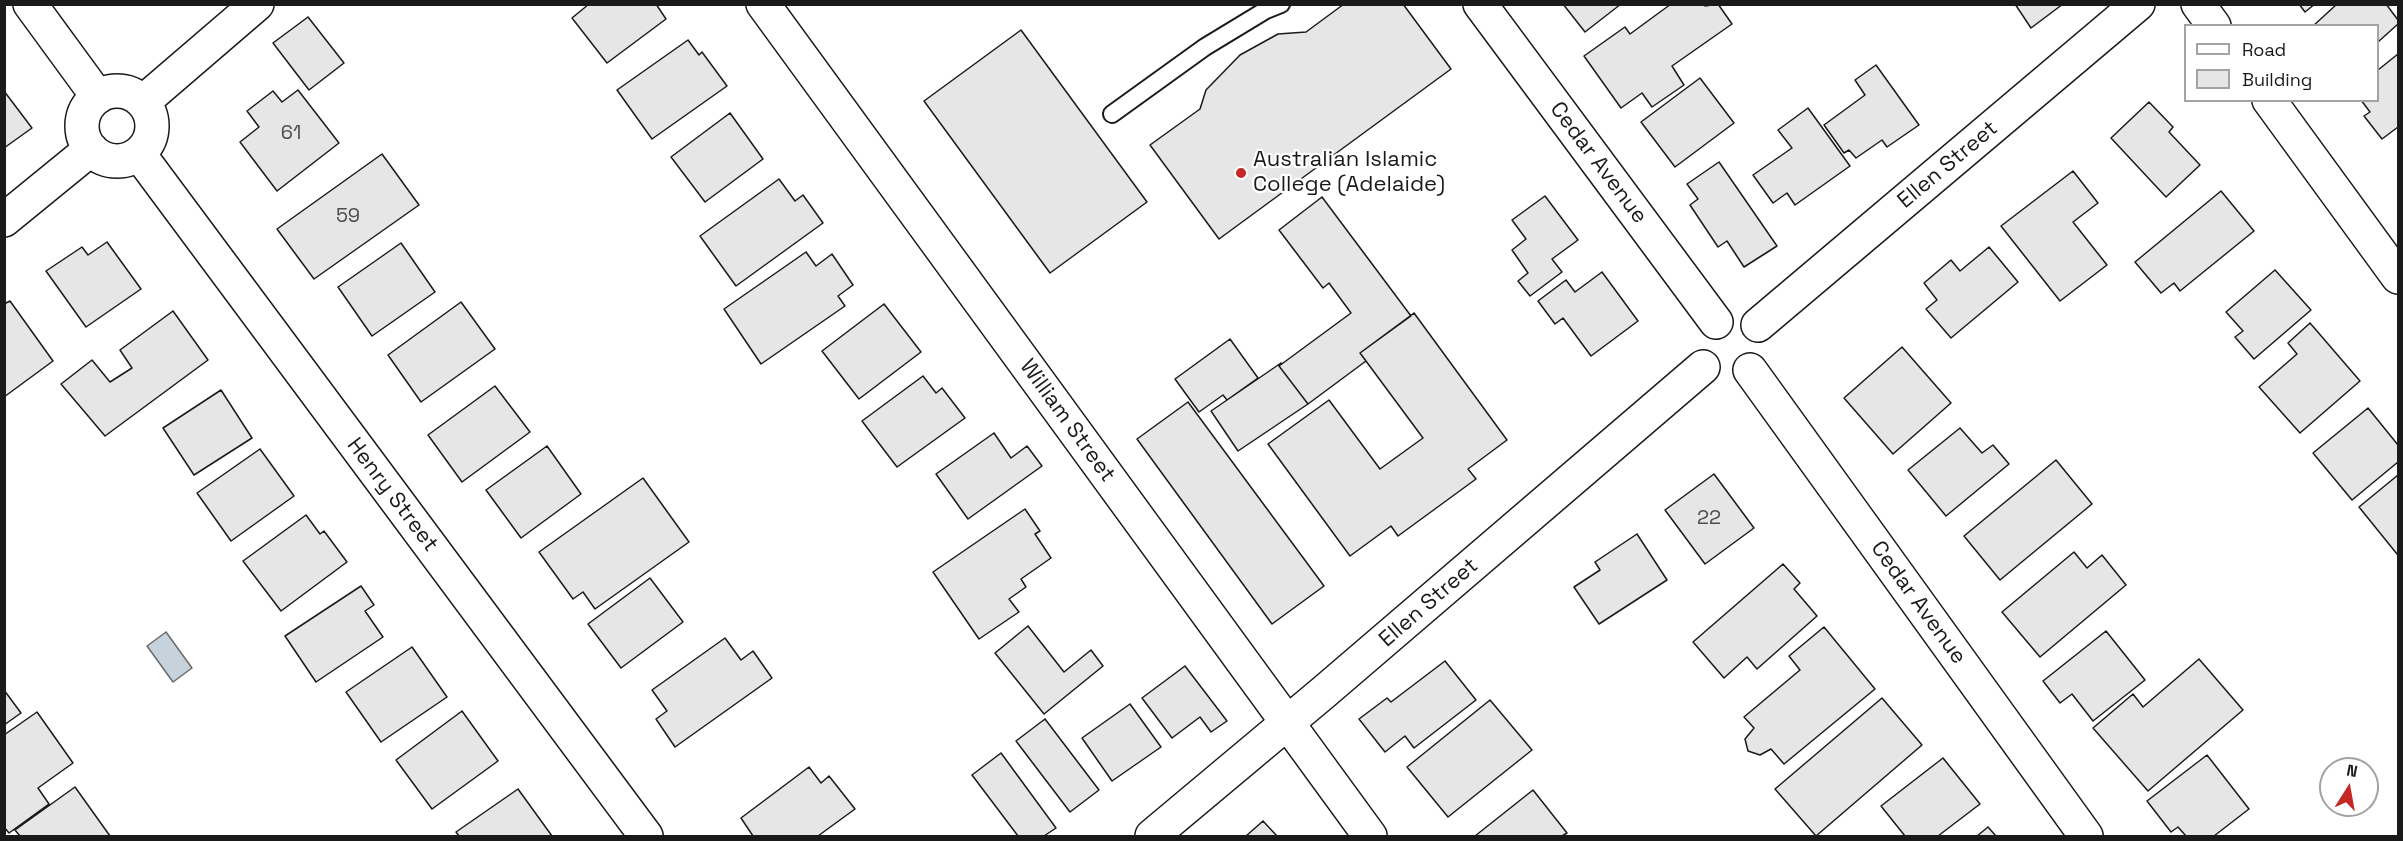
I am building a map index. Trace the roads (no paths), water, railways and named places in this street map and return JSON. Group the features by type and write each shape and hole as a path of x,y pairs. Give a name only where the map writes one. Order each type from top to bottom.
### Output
{"street":[{"path":"30,4 98,97"},
{"path":"143,102 257,4"},
{"name":"William Street","path":"764,4 1370,837"},
{"name":"Cedar Avenue","path":"1480,4 1716,322"},
{"name":"Ellen Street","path":"1758,325 2138,4"},
{"path":"2198,4 2213,24"},
{"path":"113,91 125,92 143,102 150,112 153,124 151,136 139,154 123,161 111,160 99,156 91,149 84,138 82,127 84,115 90,104 98,97 113,91"},
{"path":"2270,102 2398,277"},
{"path":"4,220 91,149"},
{"name":"Henry Street","path":"139,154 646,837"},
{"path":"1730,316 1738,316 1758,325 1763,339 1762,350 1757,364 1750,370 1732,378 1715,375 1703,367 1700,360 1700,344 1716,322 1730,316"},
{"name":"Ellen Street","path":"1152,837 1703,367"},
{"name":"Cedar Avenue","path":"1750,370 2086,837"}],"lane":[{"path":"1112,114 1205,47 1266,10 1281,4"}],"place":[{"name":"Australian Islamic College (Adelaide)","path":"1241,173"}]}
